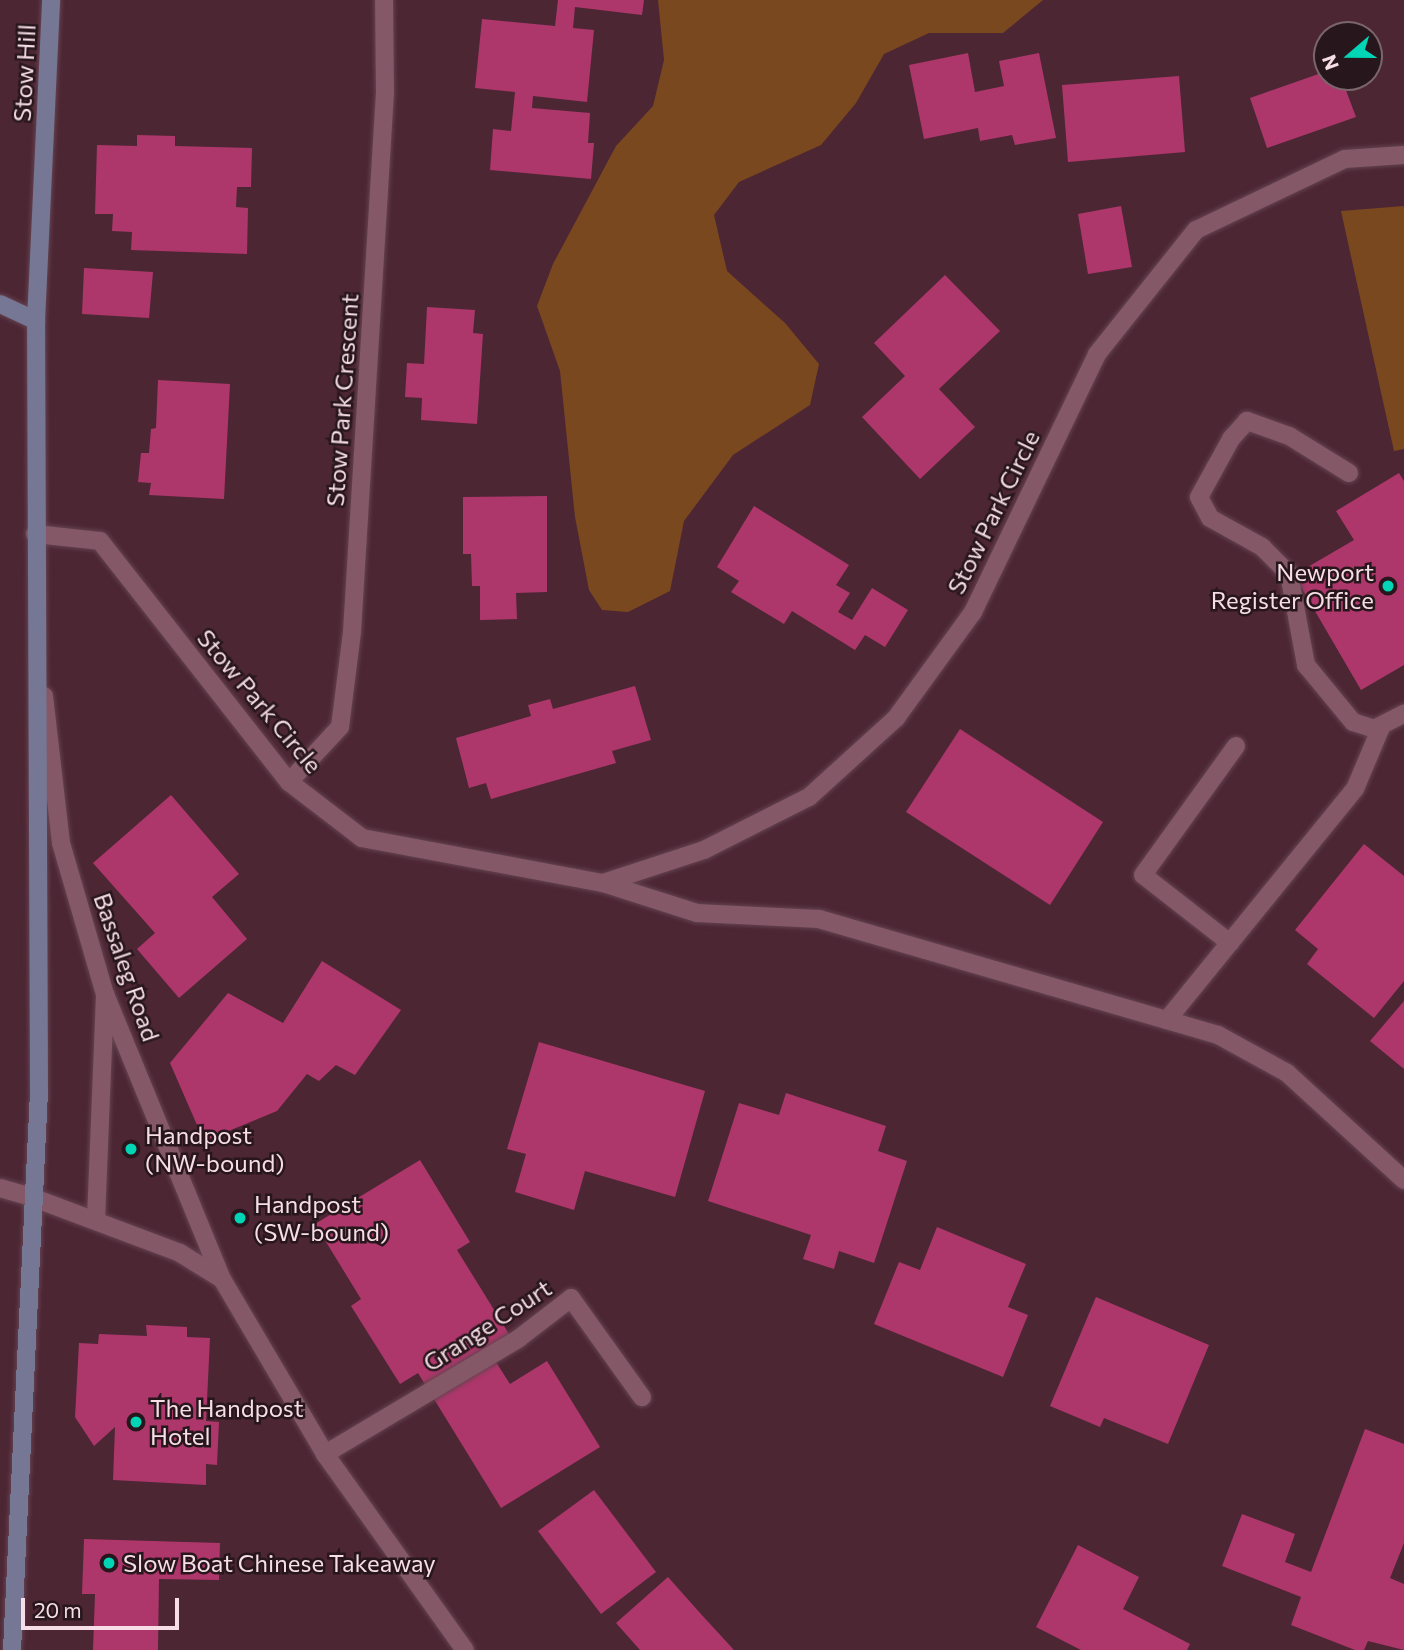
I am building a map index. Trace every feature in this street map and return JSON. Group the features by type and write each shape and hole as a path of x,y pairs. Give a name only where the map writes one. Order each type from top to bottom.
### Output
{"main road":[{"name":"Stow Hill","path":"8,1647 39,1091 36,321 51,0"},
{"path":"0,304 36,321"}],"street":[{"name":"Stow Park Crescent","path":"289,782 340,727 352,632 385,93 384,0"},
{"name":"Stow Park Circle","path":"603,883 704,850 809,797 896,718 972,612 1097,354 1196,230 1345,159 1404,155"},
{"path":"1349,473 1289,436 1247,421 1231,439 1199,497 1210,518 1282,563 1294,591 1306,664 1353,722 1381,727"},
{"name":"Stow Park Circle","path":"35,534 100,541 289,782 362,838 603,883 697,913 819,919 1219,1035 1287,1073 1404,1180"},
{"name":"Bassaleg Road","path":"39,657 61,843 105,994 222,1279 325,1454 465,1650"},
{"path":"1167,1020 1355,789 1381,727 1404,714"},
{"path":"1230,943 1143,875 1236,746"},
{"path":"96,1220 105,994"},
{"name":"Bassaleg Road","path":"0,1188 96,1220 180,1253 222,1279"},
{"name":"Grange Court","path":"325,1454 518,1339 571,1298 642,1397"}],"shaded area":[{"path":"658,0 1043,0 1003,33 929,33 884,54 856,103 821,145 739,182 714,215 727,271 785,323 819,364 810,405 733,455 684,521 670,591 628,612 602,610 589,590 575,517 560,371 537,306 553,264 616,146 653,106 664,60"},
{"path":"1404,206 1404,449 1394,451 1341,211"}],"building":[{"path":"558,0 644,0 642,15 575,7 573,28 594,30 587,102 533,96 532,108 590,113 588,143 594,143 591,179 490,170 493,129 511,131 515,92 475,88 482,19 555,26"},
{"path":"968,53 975,92 1004,86 999,61 1039,53 1056,138 1015,145 1012,135 980,141 978,128 924,139 909,65"},
{"path":"1179,76 1185,152 1068,162 1062,85"},
{"path":"1313,76 1313,91 1346,91 1356,117 1267,148 1250,98"},
{"path":"137,135 175,136 175,146 252,148 251,187 237,187 236,207 248,208 247,254 131,250 132,232 112,231 113,214 95,214 97,145 137,146"},
{"path":"1121,206 1132,267 1088,274 1078,214"},
{"path":"84,268 153,272 149,318 82,314"},
{"path":"945,275 1000,331 939,389 975,427 920,479 862,417 905,376 874,343"},
{"path":"427,307 475,310 473,333 483,334 477,424 421,420 422,398 405,397 407,363 424,364"},
{"path":"158,380 230,384 224,499 149,495 151,483 138,482 141,453 149,453 151,429 156,428"},
{"path":"1399,473 1404,481 1404,665 1361,690 1294,575 1354,540 1336,511"},
{"path":"547,496 547,592 516,593 517,619 480,620 480,586 472,586 471,554 463,554 463,497"},
{"path":"754,506 849,565 836,585 850,593 838,612 852,620 872,588 908,610 885,647 865,635 855,650 792,611 784,624 731,592 739,581 717,567"},
{"path":"635,686 651,740 612,751 616,763 491,799 486,783 469,788 456,738 531,716 528,705 550,699 553,709"},
{"path":"960,729 1103,822 1050,905 906,812"},
{"path":"171,795 239,874 212,897 247,939 179,998 137,949 155,933 93,863"},
{"path":"1364,844 1404,876 1404,981 1374,1018 1307,964 1318,949 1295,930"},
{"path":"322,961 401,1010 355,1075 336,1065 319,1081 307,1074 277,1111 204,1141 170,1063 228,993 283,1023"},
{"path":"1404,1001 1404,1069 1370,1041"},
{"path":"539,1042 705,1091 675,1197 585,1171 574,1210 515,1192 526,1154 507,1149"},
{"path":"786,1093 886,1126 878,1151 907,1161 874,1263 839,1251 834,1269 803,1259 811,1235 708,1201 739,1103 779,1115"},
{"path":"420,1160 470,1242 457,1250 509,1334 487,1348 510,1384 547,1361 600,1447 501,1508 418,1373 400,1384 351,1306 361,1299 315,1224"},
{"path":"937,1227 1026,1264 1008,1307 1028,1315 1003,1377 874,1324 899,1262 920,1270"},
{"path":"1096,1297 1209,1345 1168,1444 1104,1418 1100,1427 1050,1406"},
{"path":"146,1325 187,1327 187,1337 210,1338 206,1421 219,1422 217,1465 206,1464 206,1485 113,1480 115,1427 94,1446 75,1417 79,1343 98,1344 99,1334 147,1336"},
{"path":"1365,1429 1404,1444 1404,1543 1390,1578 1404,1584 1404,1650 1368,1641 1364,1650 1355,1650 1291,1625 1301,1597 1222,1566 1242,1514 1295,1534 1285,1562 1311,1572"},
{"path":"594,1490 656,1572 601,1614 538,1531"},
{"path":"84,1539 220,1543 219,1580 159,1579 158,1650 93,1650 95,1594 82,1594"},
{"path":"1078,1545 1139,1577 1123,1609 1190,1644 1187,1650 1081,1650 1036,1627"},
{"path":"668,1577 734,1650 640,1650 616,1623"}],"place":[{"name":"Newport Register Office","path":"1388,586"},
{"name":"Handpost (NW-bound)","path":"131,1149"},
{"name":"Handpost (SW-bound)","path":"240,1218"},
{"name":"The Handpost Hotel","path":"136,1422"},
{"name":"Slow Boat Chinese Takeaway","path":"109,1563"}]}
